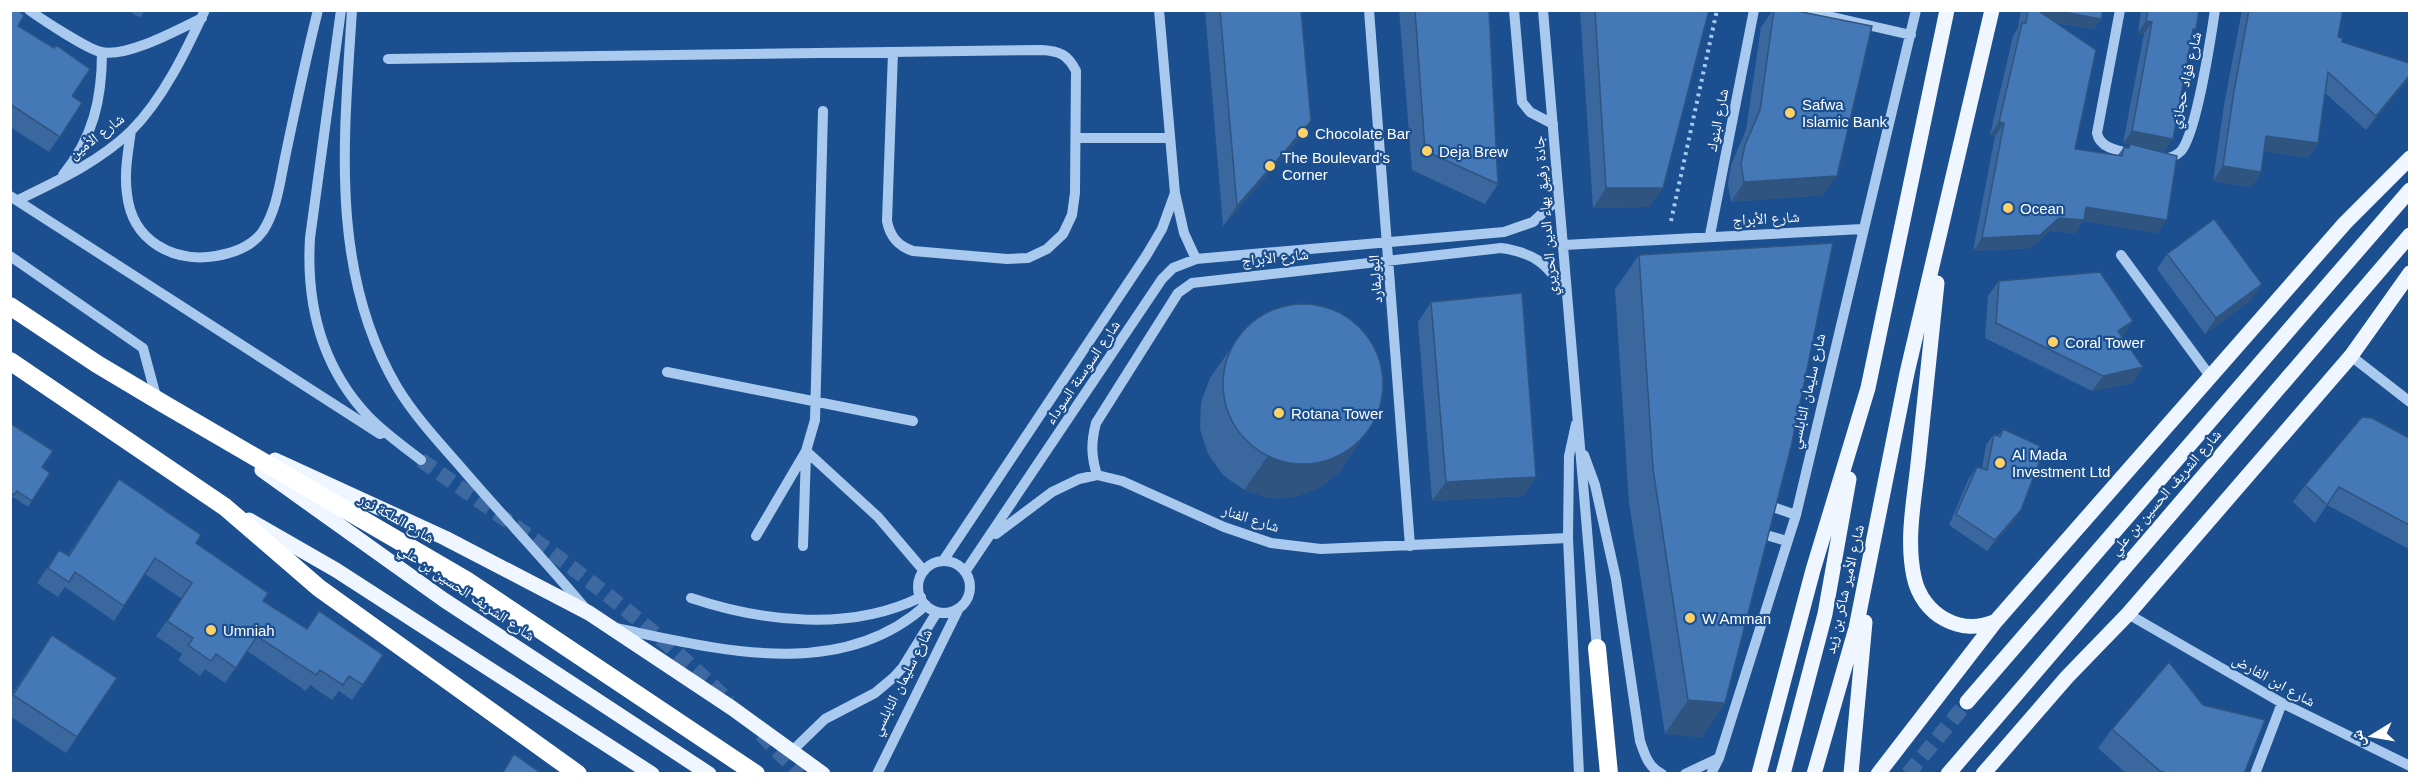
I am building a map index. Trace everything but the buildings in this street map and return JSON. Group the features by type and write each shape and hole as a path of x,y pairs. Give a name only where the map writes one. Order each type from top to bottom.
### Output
{"highway":[{"name":"شارع الملكة نور","path":"10,306 205,429 398,539 498,602 756,774"},
{"path":"11,362 225,507 319,588 578,773"},
{"path":"1598,648 1609,774"}],"main road":[{"path":"1758,774 1813,570 1860,417 1896,262 1947,10"},
{"path":"1992,10 1944,220 1912,522 1914,577 1920,596 1934,613 1949,623 1983,627 1996,621"},
{"path":"1879,773 1996,621 2345,223 2409,158"},
{"name":"شارع الشريف الحسين بن علي","path":"1967,702 2409,190"},
{"name":"شارع الأمير شاكر بن زيد","path":"1814,774 1856,628 1900,410 1944,220"},
{"name":"شارع الشريف الحسين بن علي","path":"1948,774 2409,235"},
{"path":"1983,774 2044,702 2128,614 2351,356 2409,273"},
{"name":"شارع الأمير شاكر بن زيد","path":"1783,774 1825,614 1860,417"},
{"path":"205,429 445,538 616,628 794,750 823,774"},
{"name":"شارع الشريف الحسين بن علي","path":"205,429 444,600 709,774"},
{"path":"225,507 336,570 652,774"},
{"path":"1851,774 1871,553"}],"street":[{"path":"28,10 102,52 122,50 155,40 204,14"},
{"path":"131,131 126,178 127,197 135,219 148,240 168,253 198,257 236,252 250,244 262,233 280,189 318,10"},
{"path":"14,198 420,460 369,417 342,385 325,351 311,294 308,272 310,238 341,10"},
{"path":"352,10 344,139 348,243 359,293 375,342 398,387 426,427 589,613"},
{"name":"شارع السوسنة السوداء","path":"965,572 1162,279 1173,268 1196,259 1184,233 1175,193 1159,10"},
{"name":"البوليفارد","path":"1369,10 1410,546"},
{"path":"1514,10 1522,102 1530,112 1552,124"},
{"name":"جادة رفيق بهاء الدين الحريري","path":"1543,10 1598,648"},
{"name":"شارع البنوك","path":"1710,235 1754,10"},
{"path":"1802,10 1911,35"},
{"name":"شارع سليمان النابلسي","path":"1711,774 1719,758 1796,515 1862,229 1916,10"},
{"name":"شارع فؤاد حجازي","path":"2120,10 2098,139 2108,147 2162,159 2171,158 2181,151 2189,135 2210,48 2215,10"},
{"name":"شارع الأمين","path":"14,198 58,181 108,150 131,131 152,106 204,14"},
{"path":"388,59 893,52 1057,51 1069,58 1076,71 1076,138 1072,215 1063,234 1047,249 1028,258 1007,260 905,249 892,237 887,221 893,52"},
{"path":"58,181 80,151 98,108 102,81 102,52"},
{"path":"803,546 806,451 817,402 823,111"},
{"path":"1076,138 1170,138"},
{"name":"شارع السوسنة السوداء","path":"943,561 1146,256 1162,229 1175,193"},
{"name":"شارع الأبراج","path":"1196,259 1489,235 1518,229 1533,222 1559,198"},
{"name":"شارع الأبراج","path":"1564,245 1710,235 1862,229"},
{"name":"شارع الأبراج","path":"1097,475 1092,460 1091,442 1096,423 1178,293 1192,283 1490,249 1515,250 1527,254 1549,268 1567,293"},
{"path":"2121,255 2210,376"},
{"path":"10,256 143,348 157,400"},
{"path":"2351,356 2409,402"},
{"path":"667,372 914,421"},
{"name":"جادة رفيق بهاء الدين الحريري","path":"1578,418 1569,456 1568,538 1579,774"},
{"name":"جادة رفيق بهاء الدين الحريري","path":"1581,448 1595,485 1616,579 1640,741 1646,759 1654,770 1662,774"},
{"path":"756,536 806,451"},
{"path":"806,451 878,517 924,571"},
{"path":"988,540 1052,492 1079,479 1097,475"},
{"name":"شارع الفنار","path":"1097,475 1122,482 1224,526 1271,543 1321,549 1568,538"},
{"path":"1773,507 1796,515"},
{"path":"1766,535 1787,542"},
{"path":"943,561 951,562 965,572 969,579 969,595 959,608 945,613 937,612 923,601 920,580 924,571 943,561"},
{"path":"691,598 741,613 819,619 871,615 923,601"},
{"path":"616,628 736,651 795,654 874,638 896,627 923,601"},
{"name":"شارع سليمان النابلسي","path":"877,774 959,608"},
{"path":"794,750 825,719 875,693 894,677 903,667 937,612"},
{"name":"شارع ابن الفارض","path":"2128,614 2282,703 2409,766"},
{"path":"2255,774 2282,703"},
{"path":"1685,774 1719,758"}],"path":[{"path":"1668,239 1717,10"}],"tunnel":[{"path":"421,460 581,574 657,636 729,702"},
{"path":"1908,774 1967,702"},
{"path":"761,734 800,774"}],"place":[{"name":"Safwa Islamic Bank","path":"1790,113"},
{"name":"Chocolate Bar","path":"1303,133"},
{"name":"Deja Brew","path":"1427,151"},
{"name":"The Boulevard's Corner","path":"1270,166"},
{"name":"Ocean","path":"2008,208"},
{"name":"Coral Tower","path":"2053,342"},
{"name":"Rotana Tower","path":"1279,413"},
{"name":"Al Mada Investment Ltd","path":"2000,463"},
{"name":"W Amman","path":"1690,618"},
{"name":"Umniah","path":"211,630"}]}
